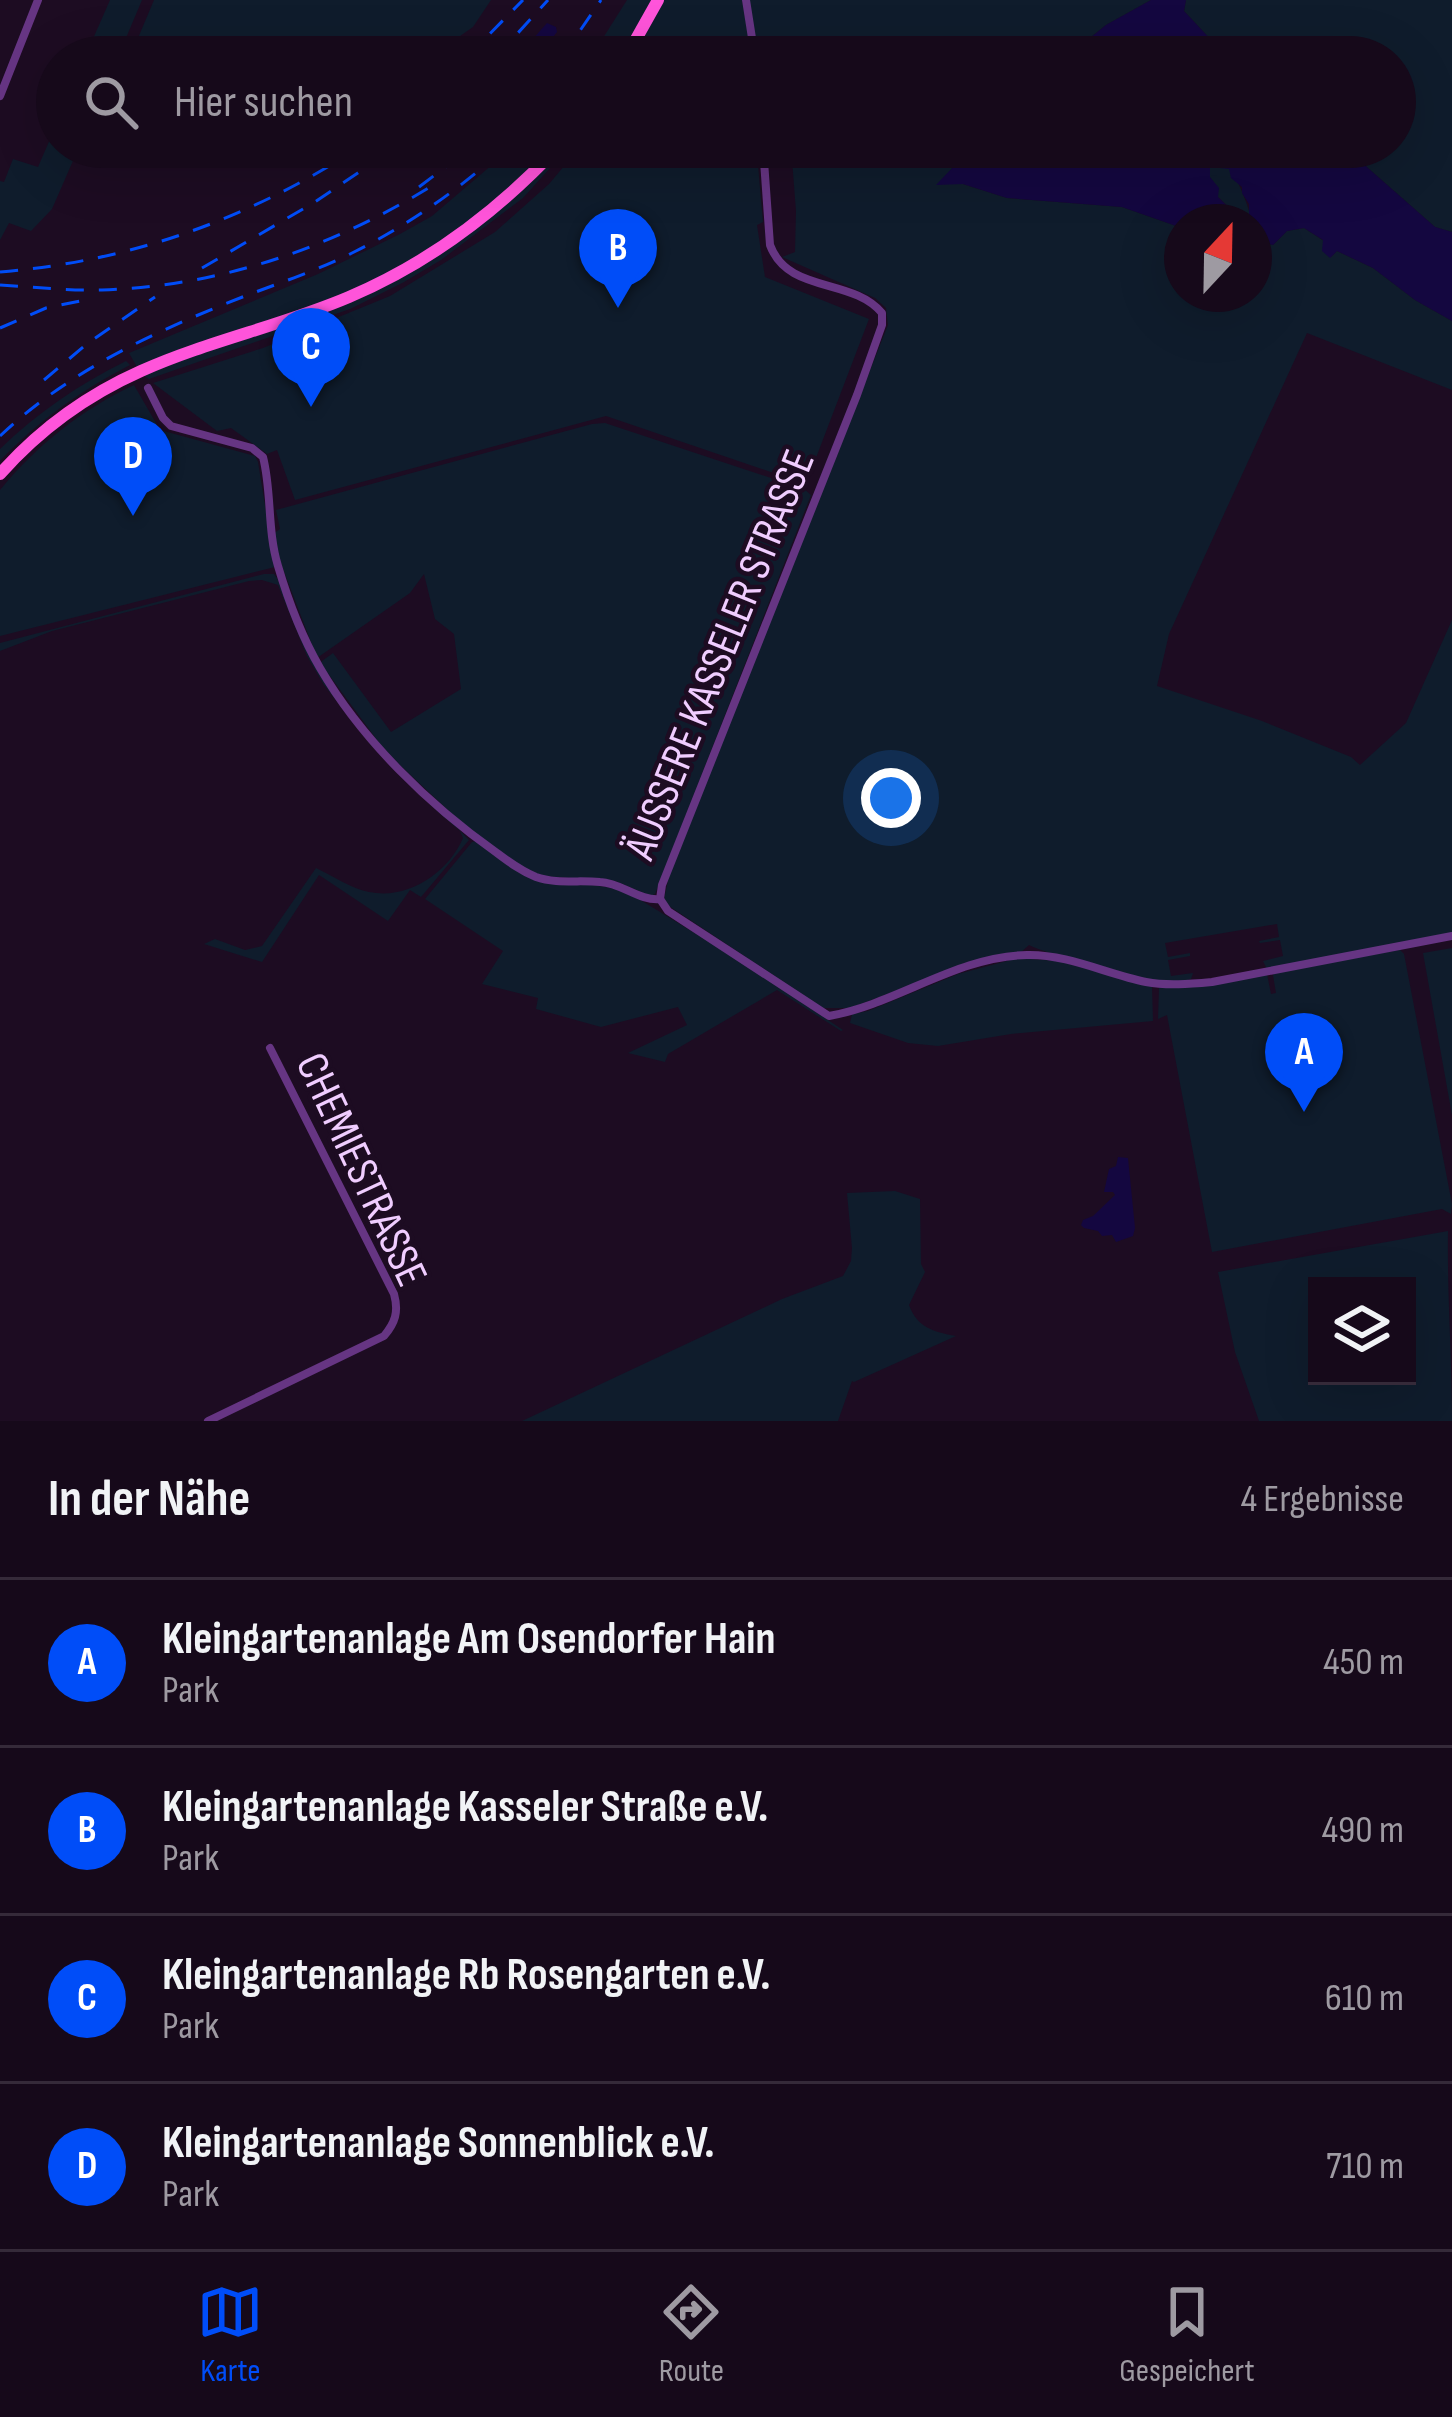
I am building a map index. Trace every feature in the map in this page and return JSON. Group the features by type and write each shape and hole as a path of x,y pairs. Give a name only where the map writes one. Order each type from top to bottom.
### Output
{"main road":[{"path":"638,36 658,0"},
{"path":"0,474 61,417 116,383 185,353 331,304 411,265 490,211 536,168"}],"street":[{"path":"0,96 38,0"},
{"path":"746,0 752,36"},
{"name":"ÄUSSERE KASSELER STRASSE","path":"148,388 171,426 252,448 262,457 271,541 308,643 332,687 398,767 452,818 526,872 545,879 610,883 651,900 660,899 882,325 882,314 867,300 791,273 775,257 765,168"},
{"path":"660,899 668,911 830,1016 1010,956 1048,957 1175,985 1452,937"},
{"name":"CHEMIESTRASSE","path":"208,1421 384,1336 394,1325 398,1307 270,1048"}],"shaded area":[{"path":"110,0 142,0 127,36 94,36"},
{"path":"154,0 491,0 473,27 460,36 139,36"},
{"path":"627,0 654,0 633,36 604,36"},
{"path":"663,0 742,0 748,36 643,36"},
{"path":"748,0 1151,0 1092,36 755,36"},
{"path":"1151,0 1186,0 1184,11 1207,36 1093,36"},
{"path":"1186,0 1452,0 1452,232 1435,227 1368,168 1416,168 1416,36 1207,36 1184,11"},
{"path":"547,23 556,27 554,36 536,36"},
{"path":"13,159 36,168 70,168 52,209 31,231 9,223 0,240 0,181 4,182"},
{"path":"488,168 530,168 464,226 361,286 137,367 129,353 318,274 432,216"},
{"path":"537,168 550,168 523,198 404,282 350,309 149,379 143,375 393,280"},
{"path":"562,168 758,168 763,222 757,225 765,277 869,319 806,484 606,416 295,500 277,450 267,454 231,428 217,431 153,383 263,348 390,296 495,232"},
{"path":"793,168 953,168 938,184 963,184 1007,198 1122,207 1164,222 1164,312 1272,312 1272,245 1287,231 1304,228 1324,241 1331,257 1337,251 1373,268 1452,321 1452,390 1307,333 1169,634 1157,686 1262,721 1351,757 1360,765 1406,723 1452,620 1452,933 1267,969 1263,961 1283,956 1280,940 1259,941 1279,937 1277,924 1165,943 1168,957 1190,953 1168,960 1171,976 1193,973 1191,979 1177,981 1111,971 1029,945 1020,953 978,960 850,1008 823,1008 669,906 664,899 669,876 888,325 886,308 875,298 782,257 795,252"},
{"path":"952,168 1210,168 1218,197 1225,204 1164,204 1164,222 1122,207 1007,198 963,184 936,185"},
{"path":"1203,168 1229,168 1236,178 1247,204 1225,204"},
{"path":"1220,168 1368,168 1435,227 1452,232 1452,321 1373,268 1337,251 1330,258 1322,251 1323,240 1304,228 1287,231 1273,245 1272,204 1249,204 1229,169"},
{"path":"126,361 130,365 60,408 0,461 0,449 29,423 75,389"},
{"path":"134,385 160,430 255,456 275,567 0,636 0,490 61,430"},
{"path":"605,423 811,495 651,896 615,881 541,876 466,827 401,766 321,664 333,653 391,732 461,689 454,634 435,619 424,574 410,593 317,658 273,534 280,529 276,510"},
{"path":"264,574 277,578 312,661 353,720 469,840 421,897 410,890 388,921 319,875 262,962 204,944 215,939 245,950 262,946 316,868 362,890 398,892 437,873 463,838 371,745 324,685 307,656 278,585 249,581 52,631 0,651 0,643"},
{"path":"476,841 524,874 624,890 843,1030 777,990 668,1054 665,1062 628,1053 687,1025 678,1007 601,1027 536,1009 538,998 482,984 503,951 425,899"},
{"path":"1452,948 1452,1115 1423,953"},
{"path":"1400,950 1451,1214 1442,1209 1212,1252 1167,1015 1158,1019 1159,988 1267,974 1271,994 1276,993 1276,971"},
{"path":"1018,958 1058,961 1152,986 1153,1021 938,1046 908,1043 850,1023 852,1014 958,974"},
{"path":"1118,1157 1128,1158 1135,1228 1133,1236 1116,1242 1112,1235 1102,1236 1081,1225 1115,1195 1104,1192 1109,1169 1116,1166"},
{"path":"895,1191 920,1199 925,1272 909,1305 927,1327 956,1336 852,1381 838,1421 522,1421 782,1299 843,1276 852,1248 847,1193"},
{"path":"1448,1231 1452,1421 1259,1421 1235,1352 1218,1272"}],"railway":[{"path":"488,36 523,0"},
{"path":"515,36 548,0"},
{"path":"576,36 601,0"},
{"path":"0,272 143,247 232,215 326,168"},
{"path":"202,268 365,168"},
{"path":"419,187 444,168"},
{"path":"0,436 85,371 179,323 329,264 376,240 482,168"},
{"path":"0,285 102,290 191,281 317,244 435,184"},
{"path":"44,380 155,297"},
{"path":"0,328 46,308 85,300"}],"place":[{"name":"Kleingartenanlage Kasseler Straße e.V.","path":"618,308"},
{"name":"Kleingartenanlage Rb Rosengarten e.V.","path":"311,407"},
{"name":"Kleingartenanlage Sonnenblick e.V.","path":"133,516"},
{"name":"Kleingartenanlage Am Osendorfer Hain","path":"1304,1112"}]}
